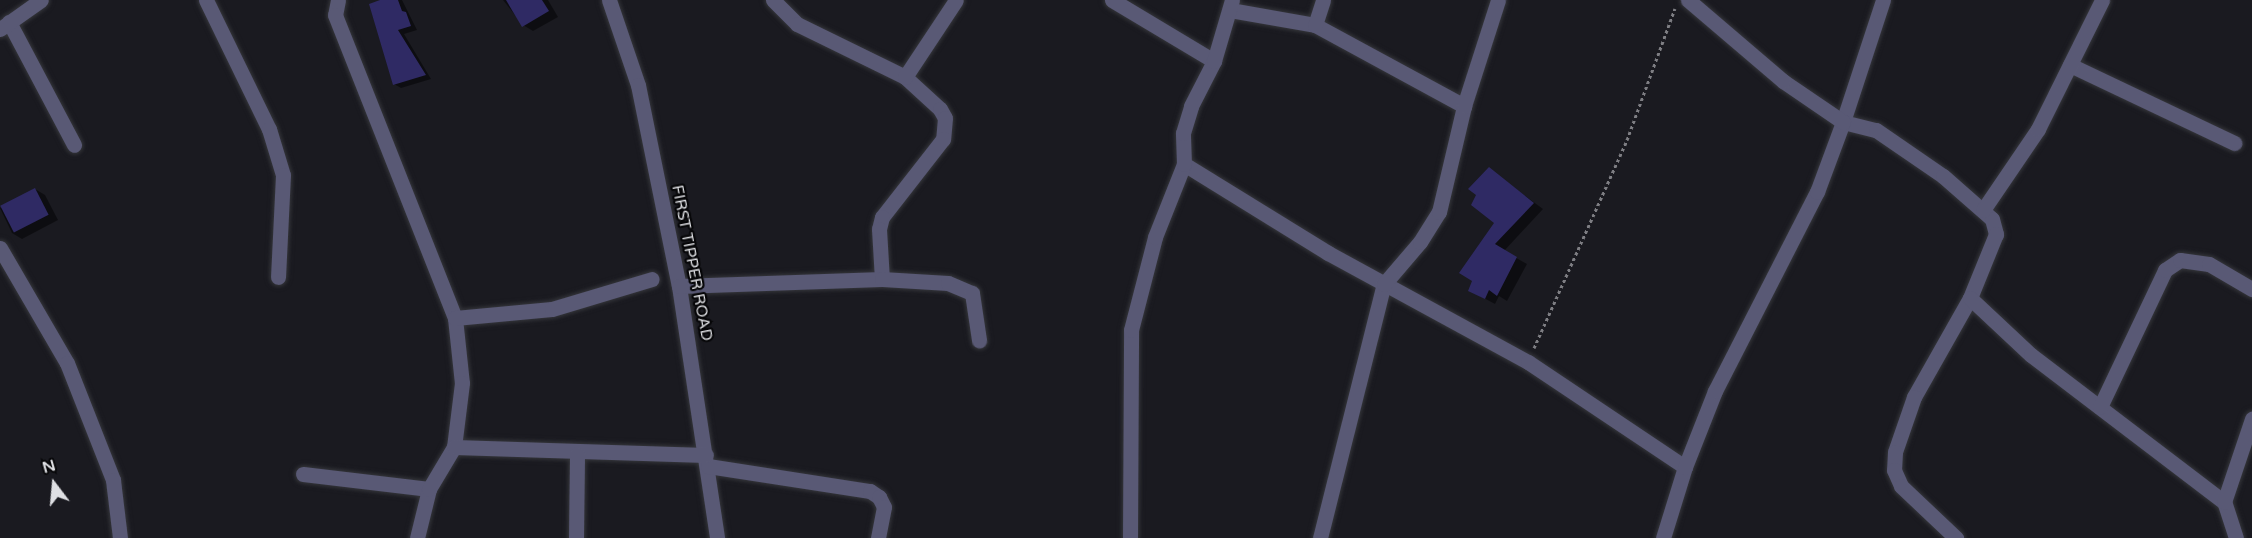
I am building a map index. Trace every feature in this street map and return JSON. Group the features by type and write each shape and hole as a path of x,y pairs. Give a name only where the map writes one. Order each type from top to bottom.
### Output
{"street":[{"path":"41,0 5,25 74,145"},
{"path":"206,0 269,129 283,175 278,278"},
{"path":"338,0 335,15 454,318 462,383 454,447 429,489 417,538"},
{"path":"772,0 797,24 904,77 940,109 946,129 943,139 882,217 882,279"},
{"path":"904,77 956,0"},
{"path":"1112,0 1214,61"},
{"path":"1315,25 1323,0"},
{"path":"1320,538 1384,284 1420,242 1439,212 1464,106 1498,0"},
{"path":"1688,0 1783,81 1842,122 1876,130 1943,176 1992,219 1996,234 1970,298 1914,397 1895,452 1894,470 1901,486 1956,538"},
{"path":"1663,538 1685,467 1715,391 1817,192 1883,0"},
{"path":"1983,210 2038,129 2102,0"},
{"name":"FIRST TIPPER ROAD","path":"612,1 638,85 679,286 717,538"},
{"path":"1130,538 1131,330 1155,237 1184,164 1183,133 1191,106 1214,61 1231,5 1315,25 1464,106"},
{"path":"2070,65 2234,144"},
{"path":"1184,164 1384,284 1528,362 1685,467"},
{"path":"0,248 29,292 67,363 113,480 120,538"},
{"path":"2100,407 2165,270 2180,260 2209,264 2252,289"},
{"path":"454,318 552,309 652,279"},
{"path":"679,286 882,279 960,285 972,293 978,340"},
{"path":"1970,298 2031,355 2224,502 2236,538"},
{"path":"2224,502 2252,419"},
{"path":"454,447 707,461 870,491 879,497 884,507 878,538"},
{"path":"576,538 577,454"},
{"path":"303,474 429,489"}],"path":[{"path":"1528,362 1627,140 1675,0"}],"building":[{"path":"380,0 398,0 402,11 406,12 411,26 398,30 426,75 393,85 369,4"},
{"path":"506,0 542,0 549,11 522,27"},
{"path":"1489,167 1534,203 1495,244 1517,257 1497,296 1489,290 1485,299 1468,291 1472,281 1459,273 1494,223 1471,205 1476,195 1468,189"},
{"path":"35,188 49,215 14,232 0,206"}]}
